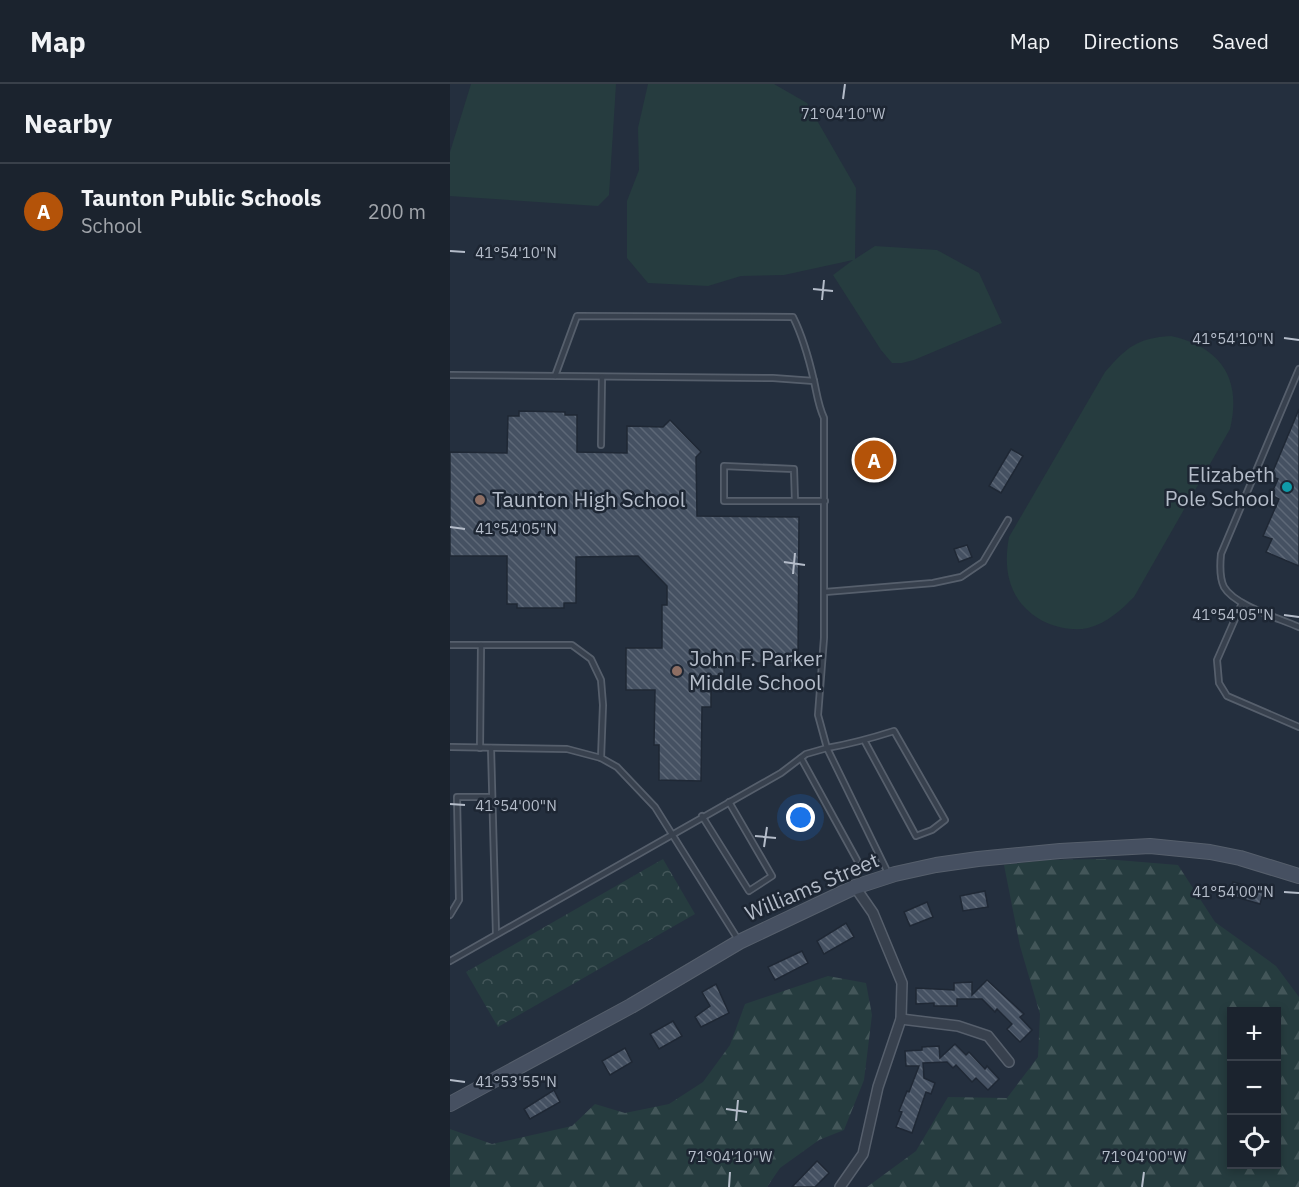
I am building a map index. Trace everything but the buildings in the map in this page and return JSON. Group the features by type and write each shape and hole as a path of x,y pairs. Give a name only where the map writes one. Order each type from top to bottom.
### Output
{"street":[{"name":"Williams Street","path":"450,1104 631,1006 739,942 855,887 890,876 936,865 978,859 1150,846 1240,858 1299,876"},
{"path":"840,1187 863,1154 878,1087 901,1019 902,983 873,913 855,887"},
{"path":"901,1019 958,1026 988,1036 1009,1062"}],"lane":[{"path":"555,376 577,316 793,317 800,331 814,381 817,403 824,418 825,592 818,715 827,748 890,876"},
{"path":"1299,369 1221,554 1220,570 1224,586 1236,600 1299,627"},
{"path":"450,375 773,378 814,381"},
{"path":"601,445 602,377"},
{"path":"795,501 794,469 724,466 724,501 795,501 825,501"},
{"path":"825,592 933,583 961,577 983,562 1008,520"},
{"path":"1242,603 1217,660 1219,683 1227,696 1299,727"},
{"path":"450,645 572,645 591,659 601,680 603,705 601,758"},
{"path":"480,748 481,645"},
{"path":"450,962 702,816 781,773 806,754 864,741 894,731 945,820 932,830 916,836 864,741"},
{"path":"450,747 567,749 601,758 617,767 655,807 739,942"},
{"path":"490,748 496,934"},
{"path":"801,758 857,860"},
{"path":"450,794 457,797 491,797"},
{"path":"450,915 459,900 457,797"},
{"path":"702,816 749,891 772,876 729,802"}],"green space":[{"path":"471,84 616,84 609,195 598,206 450,196 450,152"},
{"path":"648,84 774,84 807,103 856,188 855,259 875,246 937,250 979,273 1002,323 914,360 892,363 881,350 833,275 853,260 784,275 741,276 708,286 648,283 627,258 627,201 639,170 638,128"},
{"path":"1171,336 1203,348 1224,368 1233,395 1230,429 1134,597 1119,611 1095,626 1067,629 1047,623 1025,608 1012,587 1007,564 1009,537 1105,372 1134,345 1149,339"},
{"path":"663,859 695,914 498,1027 466,972"},
{"path":"1105,859 1178,865 1215,922 1276,966 1299,997 1299,1187 867,1187 916,1151 948,1097 1007,1098 1038,1057 1040,1014 1020,946 1004,865 1047,860"},
{"path":"828,976 866,983 872,1015 864,1080 844,1130 819,1140 780,1168 767,1187 450,1187 450,1129 492,1144 572,1126 595,1104 625,1113 669,1104 703,1082 730,1045 745,1004"}],"place":[{"name":"Taunton Public Schools","path":"874,460"},
{"name":"Elizabeth Pole School","path":"1287,487"},
{"name":"Taunton High School","path":"480,500"},
{"name":"John F. Parker Middle School","path":"677,671"}]}
